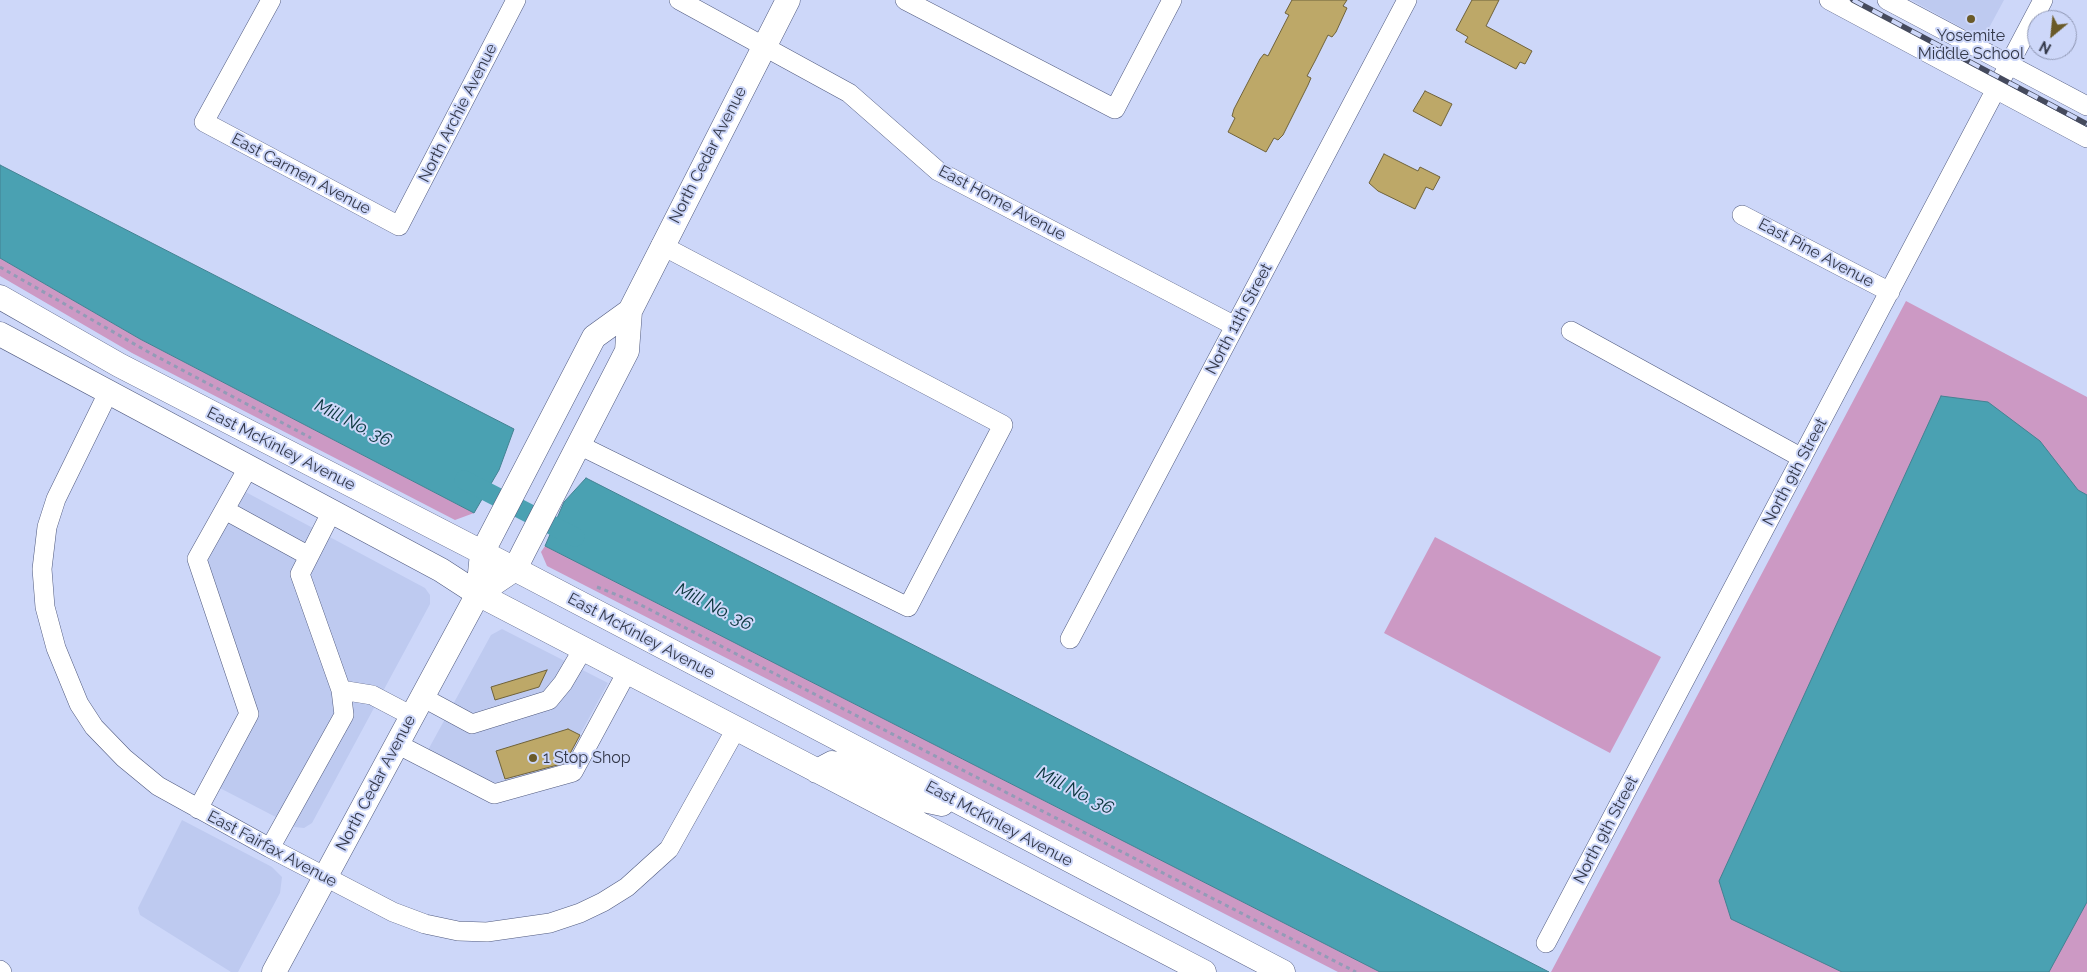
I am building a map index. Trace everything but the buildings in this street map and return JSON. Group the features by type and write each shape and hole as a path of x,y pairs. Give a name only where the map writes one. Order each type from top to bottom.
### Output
{"main road":[{"name":"North Cedar Avenue","path":"478,594 514,569 527,545 627,351 630,311 661,246 788,0"},
{"name":"East McKinley Avenue","path":"0,297 118,365 514,569 1283,972"},
{"name":"North Cedar Avenue","path":"274,972 478,594 482,553 594,337 630,311"},
{"name":"East McKinley Avenue","path":"0,334 331,513 441,570 478,594 1204,972"},
{"path":"817,771 832,763 847,766 905,796 976,812"}],"street":[{"name":"East Carmen Avenue","path":"271,0 204,122 399,226"},
{"name":"North Archie Avenue","path":"399,226 516,0"},
{"name":"East Home Avenue","path":"679,0 849,93 938,170 1235,326"},
{"path":"905,0 1115,109 1172,0"},
{"name":"North 11th Street","path":"1070,639 1407,0"},
{"path":"1829,0 2087,138"},
{"path":"1886,0 2087,106"},
{"name":"North 9th Street","path":"1546,943 2043,0"},
{"name":"East Pine Avenue","path":"1742,215 1890,292"},
{"path":"579,445 908,607 1003,425 661,246"},
{"path":"1571,331 1802,458"},
{"name":"East Fairfax Avenue","path":"108,393 56,499 47,527 42,569 45,607 56,648 80,704 94,726 124,758 158,786 270,848 392,912 424,924 458,931 487,932 550,923 580,913 627,887 669,848 736,729"},
{"path":"198,809 248,714 197,559 248,468"},
{"path":"224,510 309,556"},
{"path":"270,848 344,715 341,690 300,574 331,513"},
{"path":"341,690 417,706 472,724 549,700 563,683 582,649"},
{"path":"397,744 494,794 573,772 627,672"}],"path":[{"path":"0,267 150,353 312,439"},
{"path":"593,585 636,603 1356,972"}],"shaded area":[{"name":"Yosemite Middle School","path":"1911,0 2004,0 1983,39"},
{"path":"0,258 140,339 474,513 455,520 132,353 0,276"},
{"path":"1906,301 2087,397 2087,972 1551,972"},
{"path":"240,489 425,588 430,595 430,604 312,823 304,828 295,827 216,786 255,713 202,561"},
{"path":"1435,537 1661,657 1610,753 1384,633"},
{"path":"545,546 1380,972 1338,972 547,566 541,552"},
{"path":"502,629 608,683 564,764 495,784 428,750 491,635"},
{"path":"182,820 272,867 282,877 280,893 238,972 231,972 140,915 138,908"}],"water":[{"path":"0,165 514,429 499,470 474,513 140,339 0,258"},
{"path":"1941,396 1988,402 2040,441 2078,490 2087,495 2087,902 2049,972 1842,972 1731,919 1719,881"},
{"path":"586,478 1549,972 1380,972 545,546 564,502"}],"waterway":[{"name":"Mill No. 36","path":"464,480 575,537"}],"railway":[{"path":"1853,0 2087,124"}],"place":[{"name":"Yosemite Middle School","path":"1971,19"},
{"name":"1 Stop Shop","path":"533,758"}]}
